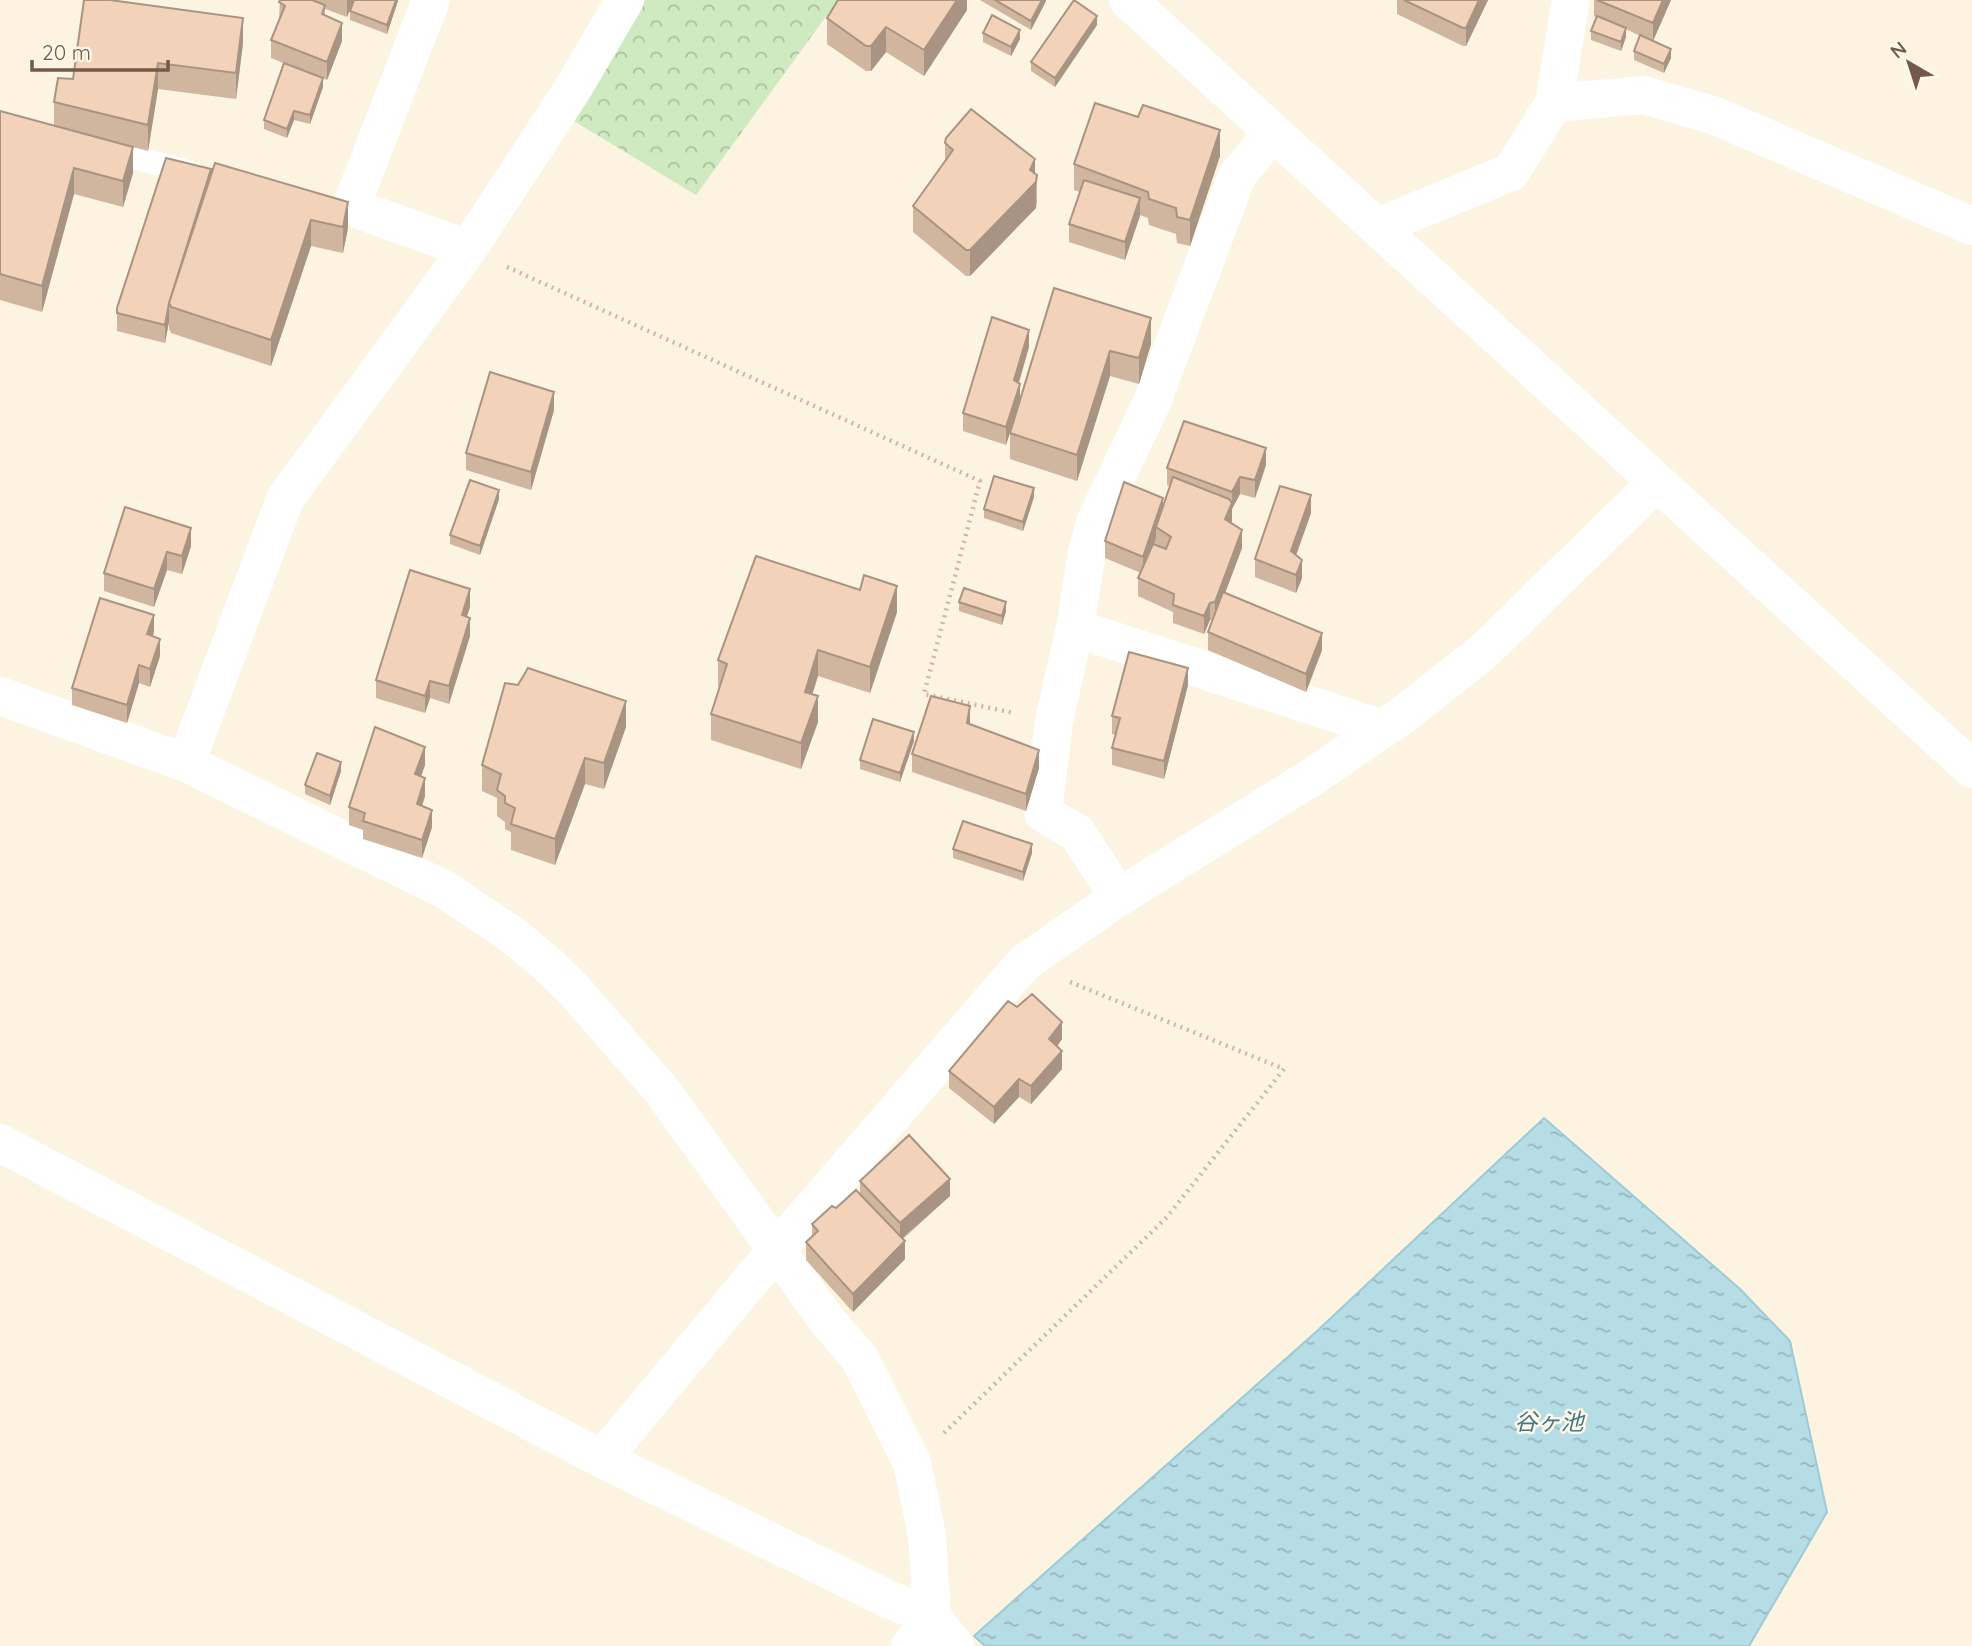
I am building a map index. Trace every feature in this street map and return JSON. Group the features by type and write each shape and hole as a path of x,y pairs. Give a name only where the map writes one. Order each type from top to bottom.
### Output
{"street":[{"path":"431,0 339,208 468,250"},
{"path":"186,763 285,499 468,250 572,90 625,0"},
{"path":"1128,0 1972,769"},
{"path":"1377,227 1511,172 1554,103 1572,0"},
{"path":"1554,103 1643,95 1713,115 1972,226"},
{"path":"1119,897 1077,833 1043,813 1054,721 1075,628 1087,552 1096,520 1152,402 1237,176 1273,132"},
{"path":"602,1459 777,1249 1024,963 1119,897 1315,775 1383,729 1484,651 1656,483"},
{"path":"1075,628 1383,729"},
{"path":"0,696 186,763 447,891 511,934 574,990 663,1093 826,1319 860,1359 912,1464 927,1535 932,1636"},
{"path":"0,1143 602,1459 888,1599 932,1636"}],"lane":[{"path":"79,141 210,179"}],"path":[{"path":"468,250 980,481 924,694 1054,721"},
{"path":"912,1464 1167,1217 1284,1069 1024,963"}],"green space":[{"path":"645,0 838,0 696,195 569,118"}],"water":[{"name":"谷ヶ池","path":"1544,1118 1740,1289 1790,1341 1827,1512 1749,1646 985,1646 974,1636 1316,1332"}],"building":[{"path":"84,0 110,0 243,18 236,73 158,63 148,125 54,102 58,78 73,79"},
{"path":"280,0 312,0 325,5 322,14 342,23 327,62 271,40 285,6"},
{"path":"354,0 396,0 387,25 350,11"},
{"path":"838,0 957,0 924,50 886,27 871,46 866,46 827,18"},
{"path":"995,0 1042,0 1031,21"},
{"path":"1074,0 1097,16 1055,78 1031,62"},
{"path":"1404,0 1479,0 1466,28 1463,28"},
{"path":"1597,0 1663,0 1653,23"},
{"path":"992,15 1020,30 1011,47 983,33"},
{"path":"1597,16 1626,28 1621,42 1591,31"},
{"path":"1640,35 1671,49 1664,64 1634,51"},
{"path":"284,63 323,78 310,115 294,111 287,129 264,120"},
{"path":"1095,103 1138,117 1143,105 1220,130 1190,220 1177,217 1176,208 1149,199 1148,192 1074,164"},
{"path":"971,109 1035,159 1030,170 1037,175 1036,182 970,250 966,250 913,206 953,150 945,143 946,138"},
{"path":"0,111 133,147 123,181 74,168 42,286 0,274"},
{"path":"166,158 211,169 169,303 165,325 117,313 117,308"},
{"path":"215,163 348,202 343,227 311,220 271,340 171,307 169,303"},
{"path":"1084,180 1140,198 1125,242 1069,224"},
{"path":"1054,288 1151,318 1139,358 1110,351 1077,455 1010,433"},
{"path":"992,317 1029,330 1014,380 1020,384 1006,427 963,413"},
{"path":"490,372 554,392 531,472 466,453"},
{"path":"1184,421 1266,448 1255,480 1240,477 1232,492 1167,468"},
{"path":"994,476 1034,488 1023,522 984,509"},
{"path":"1173,477 1229,499 1232,503 1225,519 1242,530 1215,602 1210,603 1204,616 1173,605 1174,594 1138,578 1153,544 1166,549 1171,537 1156,527"},
{"path":"470,480 499,490 480,546 450,535"},
{"path":"1124,482 1163,498 1143,557 1105,541"},
{"path":"1280,486 1311,495 1291,551 1302,560 1296,575 1255,559"},
{"path":"125,507 191,528 182,556 167,552 154,589 104,573"},
{"path":"756,556 860,590 864,575 897,586 870,667 818,650 805,692 818,696 801,743 711,714 727,664 718,660"},
{"path":"410,570 470,589 462,615 470,618 449,686 430,681 425,696 376,680"},
{"path":"964,588 1006,602 1002,616 959,602"},
{"path":"1223,592 1322,633 1306,674 1208,632"},
{"path":"100,598 154,615 147,634 160,639 150,669 139,665 127,705 72,688"},
{"path":"1129,652 1188,668 1164,761 1112,748 1120,718 1112,716"},
{"path":"528,668 626,701 604,763 585,758 555,839 511,824 515,808 505,803 505,796 497,790 501,774 482,765 505,683 518,685"},
{"path":"931,696 970,706 967,723 1039,750 1026,794 912,754"},
{"path":"873,719 914,732 900,773 860,760"},
{"path":"375,727 425,747 415,774 425,778 417,804 432,810 422,840 363,821 365,813 349,807"},
{"path":"317,753 341,762 330,796 305,785"},
{"path":"963,821 1032,844 1023,872 953,849"},
{"path":"1032,994 1062,1022 1049,1039 1062,1051 1031,1086 1019,1079 994,1107 949,1071 1008,1001 1017,1007"},
{"path":"909,1135 950,1179 900,1223 860,1181"},
{"path":"856,1190 905,1241 853,1294 806,1242 818,1231 812,1224"}]}
